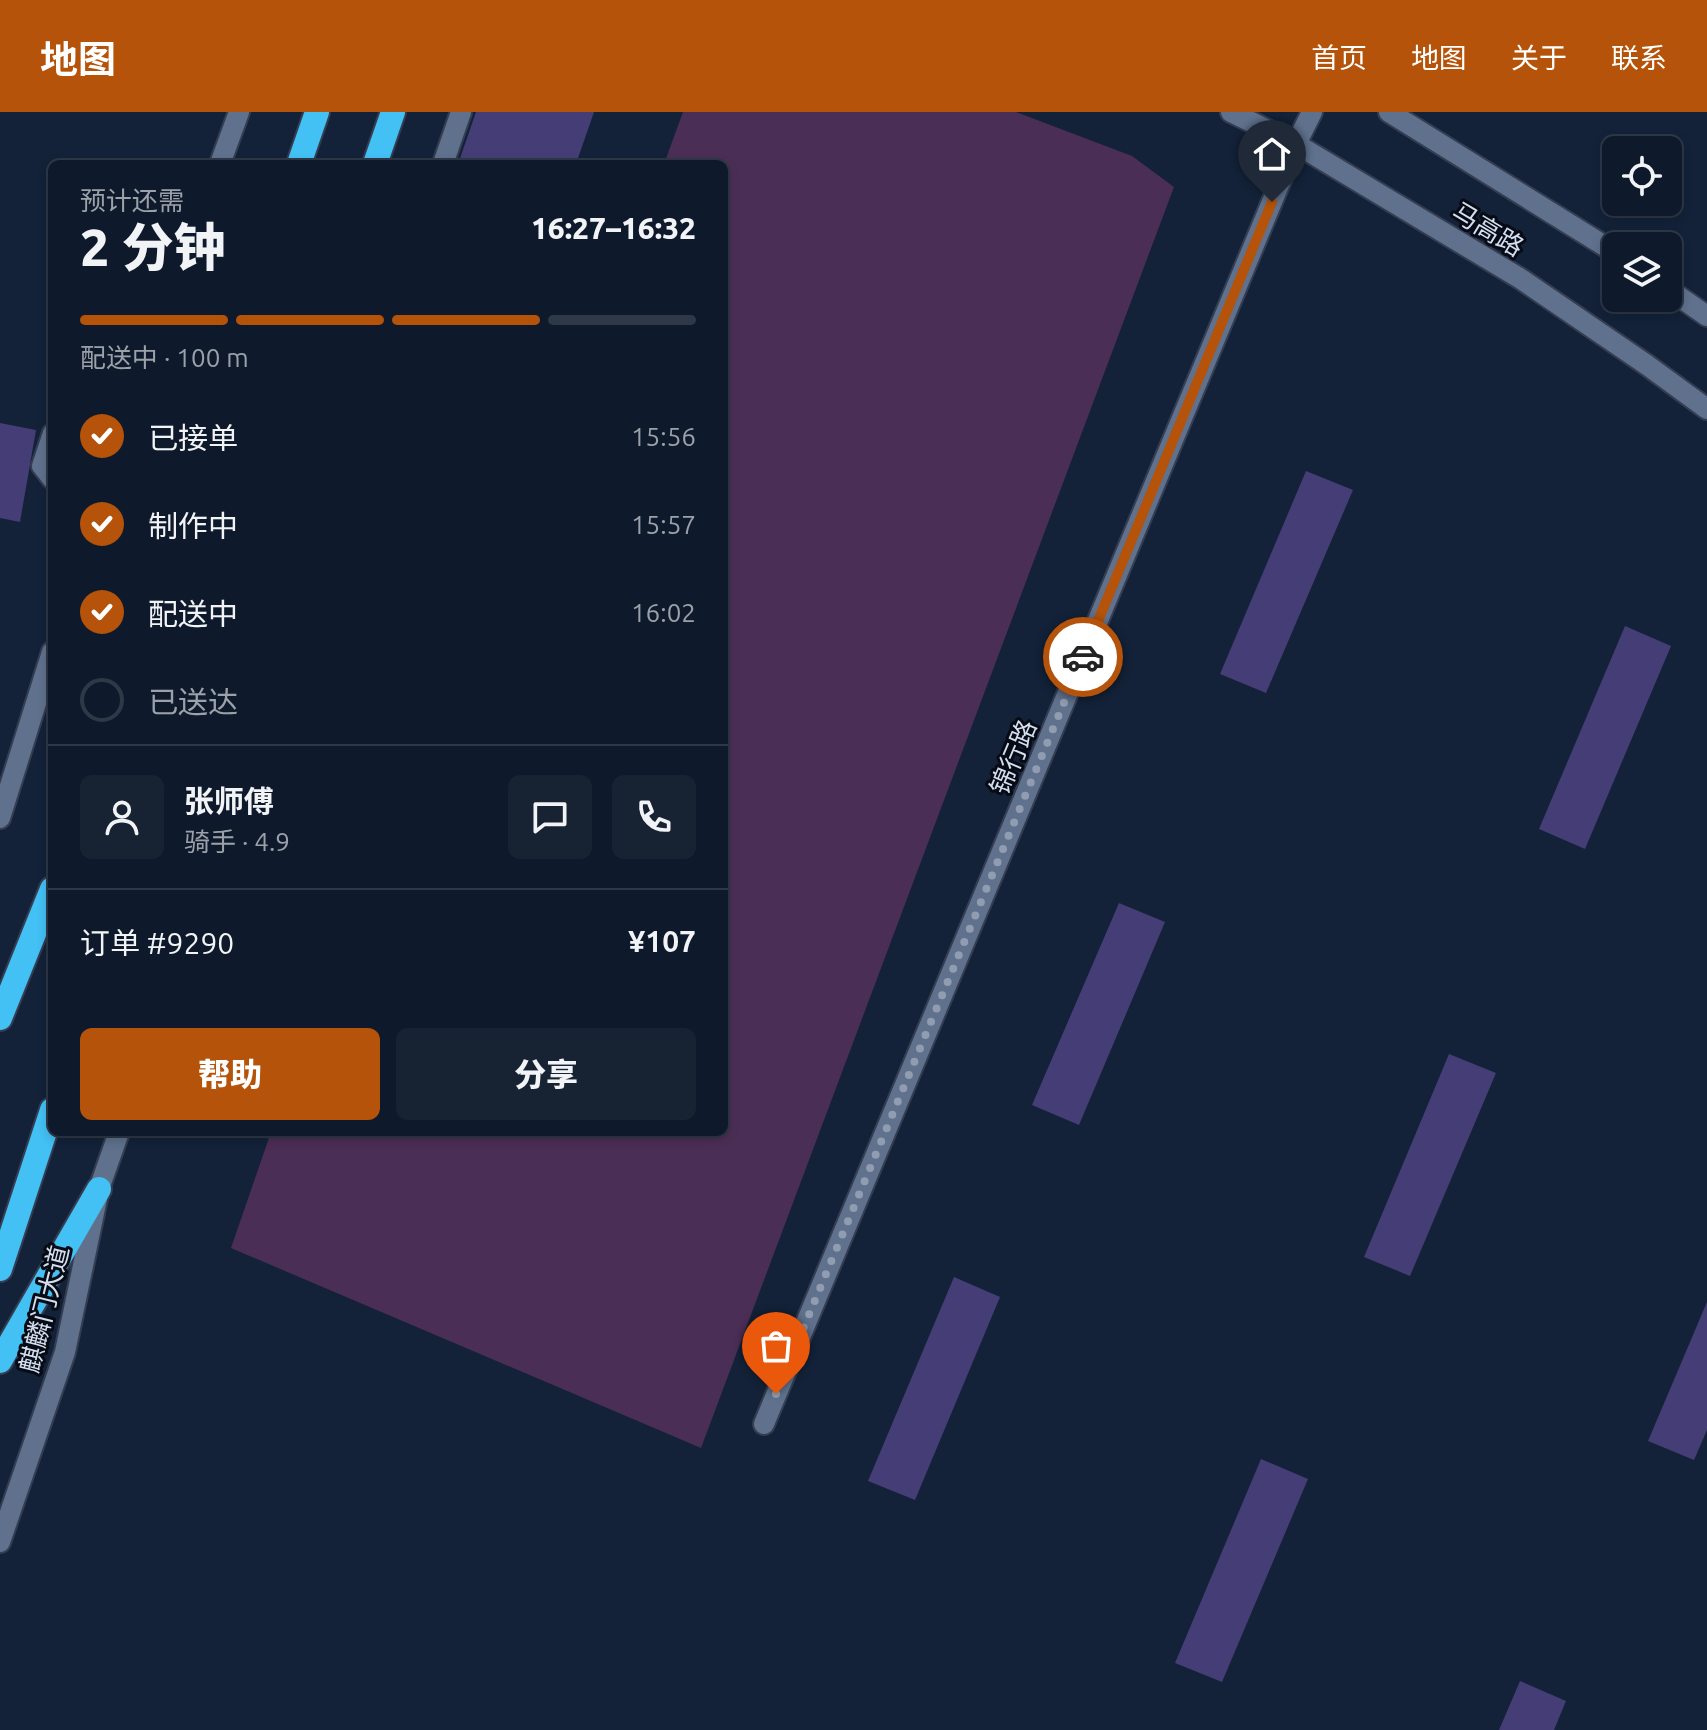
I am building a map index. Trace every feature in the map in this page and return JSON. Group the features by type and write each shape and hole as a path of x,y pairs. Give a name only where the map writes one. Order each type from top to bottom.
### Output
{"highway":[{"path":"300,160 317,112"},
{"path":"376,160 393,112"},
{"path":"0,1018 48,899"},
{"path":"0,1269 48,1122"},
{"path":"0,1361 99,1189"}],"street":[{"path":"221,160 239,112"},
{"path":"444,160 461,112"},
{"name":"马高路","path":"1231,112 1296,144 1521,279 1707,409"},
{"name":"锦行路","path":"764,1424 1296,144 1312,112"},
{"name":"马高路","path":"1389,112 1602,244"},
{"path":"1682,299 1707,316"},
{"path":"0,818 48,665"},
{"name":"麒麟门大道","path":"0,1542 65,1352 99,1189 118,1136"}],"lane":[{"path":"48,445 41,466 48,475"}],"shaded area":[{"path":"683,112 1016,112 1132,156 1174,187 701,1448 231,1248 270,1136 728,1136 728,160 665,160"}],"building":[{"path":"476,112 594,112 577,160 459,160"},
{"path":"0,423 36,430 20,522 0,518"},
{"path":"1306,471 1353,490 1266,693 1220,674"},
{"path":"1625,626 1671,646 1585,849 1539,829"},
{"path":"1119,903 1165,922 1079,1125 1032,1105"},
{"path":"1449,1054 1496,1073 1410,1276 1364,1257"},
{"path":"954,1277 1000,1297 915,1500 868,1481"},
{"path":"1707,1302 1707,1430 1694,1460 1648,1441"},
{"path":"1261,1459 1308,1479 1222,1682 1175,1663"},
{"path":"1520,1681 1566,1701 1554,1730 1499,1730"}],"way so far":[{"path":"776,1394 1083,657"}],"route":[{"path":"1083,657 1272,202"}]}
